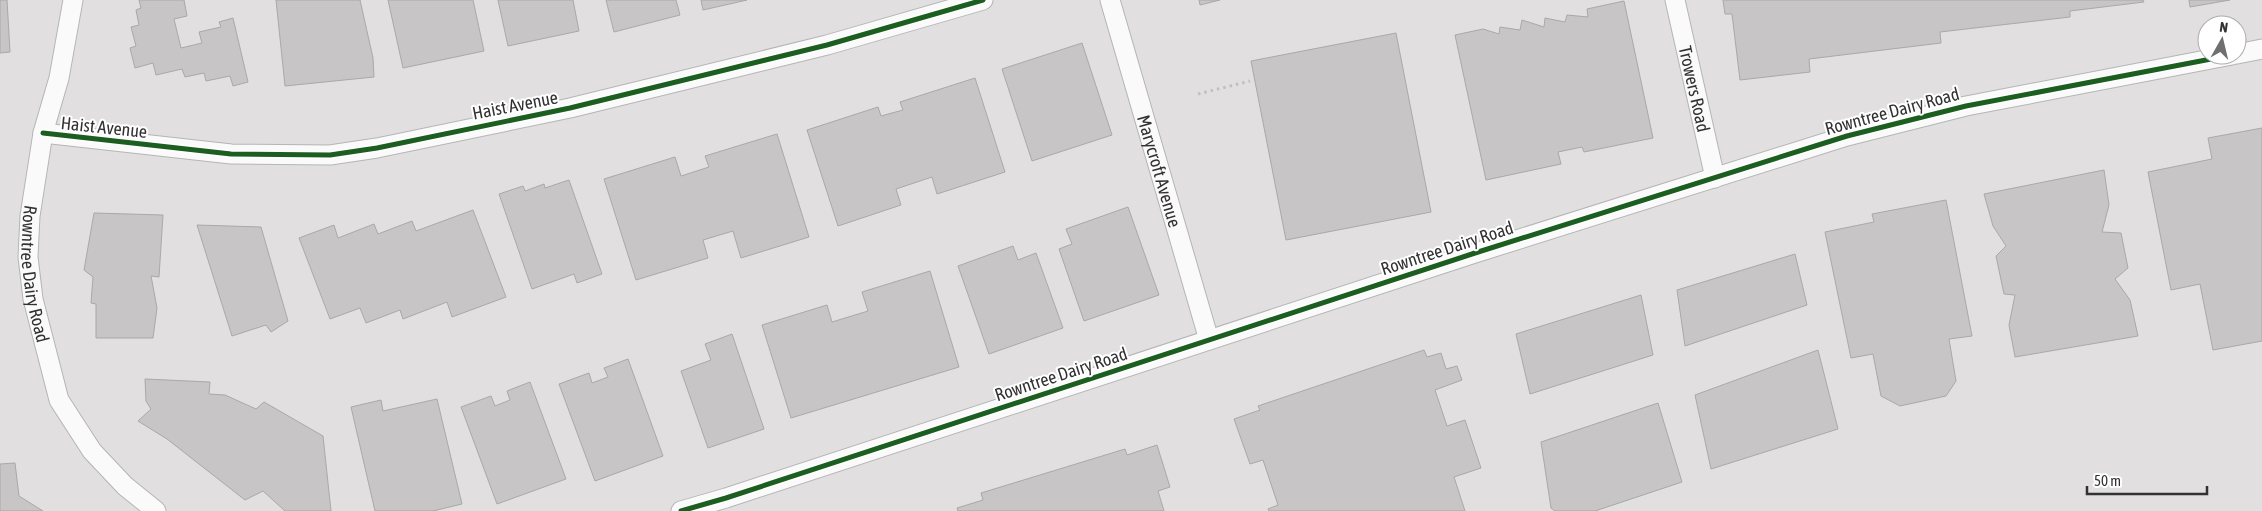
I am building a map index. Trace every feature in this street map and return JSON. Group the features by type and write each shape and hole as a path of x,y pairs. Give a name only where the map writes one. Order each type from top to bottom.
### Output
{"street":[{"name":"Rowntree Dairy Road","path":"73,0 59,78 43,133 30,216 28,257 33,299 59,400 92,451 125,486 156,511"},
{"name":"Haist Avenue","path":"43,133 231,154 330,155 377,148 570,108 827,44 983,0"},
{"name":"Marycroft Avenue","path":"1110,0 1209,340"},
{"name":"Trowers Road","path":"1674,0 1715,178"},
{"path":"2247,52 2262,49"},
{"name":"Rowntree Dairy Road","path":"681,511 1847,136 1947,110 2197,62"}],"path":[{"path":"1198,94 1250,81"}],"building":[{"path":"0,0 7,0 10,52 0,53"},
{"path":"139,0 184,0 187,16 174,19 181,48 202,43 199,32 221,27 219,22 233,18 248,82 233,86 230,76 206,81 204,73 185,77 182,69 156,75 153,63 135,68 130,48 136,46 131,27 139,25 136,10 141,8"},
{"path":"276,0 360,0 373,58 374,77 285,86"},
{"path":"388,0 473,0 484,51 403,68"},
{"path":"498,0 573,0 579,31 508,46"},
{"path":"606,0 676,0 680,15 614,32"},
{"path":"701,0 747,0 703,10"},
{"path":"1199,0 1220,0 1200,5"},
{"path":"1723,0 2143,0 2144,2 2070,11 2070,17 1940,32 1941,43 1809,59 1810,72 1740,80 1732,14 1725,14"},
{"path":"2189,0 2230,0 2190,7"},
{"path":"1624,1 1653,138 1584,152 1582,147 1558,152 1561,164 1486,180 1455,35 1483,29 1499,34 1500,27 1520,30 1522,20 1544,27 1545,18 1565,22 1567,15 1588,17 1587,9"},
{"path":"1396,33 1431,212 1286,240 1251,61"},
{"path":"1082,43 1112,135 1032,161 1002,69"},
{"path":"975,78 1005,172 937,194 932,177 896,189 901,205 838,226 807,130 878,107 881,116 903,110 900,102"},
{"path":"2262,128 2262,341 2213,350 2200,284 2171,290 2148,172 2212,159 2208,138"},
{"path":"777,134 809,237 741,258 733,231 703,240 708,258 636,280 604,179 675,157 681,176 709,167 705,156"},
{"path":"2104,170 2109,205 2102,232 2121,233 2128,268 2115,279 2130,300 2138,336 2015,357 2009,325 2015,295 2004,294 1996,256 2006,246 1993,226 1984,194"},
{"path":"569,180 602,274 577,283 574,274 532,289 499,194 523,186 525,191 544,184 545,188"},
{"path":"1946,200 1972,336 1949,339 1956,381 1946,396 1900,406 1881,396 1873,354 1851,358 1825,232 1874,222 1872,214"},
{"path":"1128,207 1159,295 1084,321 1059,249 1072,244 1066,229"},
{"path":"473,210 506,297 452,317 447,302 403,319 400,310 366,323 360,308 330,319 299,238 334,225 338,238 374,224 378,234 412,221 416,231"},
{"path":"94,213 163,215 159,277 151,276 157,308 153,338 96,338 96,304 91,303 93,277 84,270"},
{"path":"197,225 261,227 288,321 271,332 266,325 232,336"},
{"path":"1013,246 1018,260 1036,253 1063,328 989,354 958,266"},
{"path":"1795,254 1807,305 1685,346 1677,290"},
{"path":"930,271 959,367 791,418 762,325 827,305 832,322 868,311 862,292"},
{"path":"1641,295 1653,355 1530,394 1516,334"},
{"path":"732,334 764,429 708,448 681,371 711,360 705,344"},
{"path":"1424,350 1427,357 1441,353 1446,369 1457,366 1462,380 1435,390 1447,426 1465,420 1481,468 1454,477 1465,511 1269,511 1268,509 1278,505 1263,460 1250,464 1234,419 1260,410 1258,406"},
{"path":"1818,350 1838,429 1711,469 1695,395"},
{"path":"628,359 663,456 595,481 559,384 589,373 592,383 608,377 604,368"},
{"path":"145,379 210,382 209,394 225,395 256,409 264,402 323,436 331,511 285,511 263,491 245,500 167,439 138,421 151,409 146,401"},
{"path":"530,382 566,479 497,504 461,407 491,396 495,406 510,400 507,391"},
{"path":"437,399 462,504 433,511 375,511 351,407 381,400 383,411"},
{"path":"1658,403 1682,482 1595,511 1555,511 1551,508 1541,442"},
{"path":"1157,445 1170,487 1158,491 1164,511 958,511 957,508 983,500 981,493 1125,449 1127,455"},
{"path":"15,463 19,496 43,511 0,511 0,464"}],"cycle path":[{"path":"43,133 231,154 330,155 377,148 570,108 827,45 983,0"},
{"path":"681,511 726,498 1475,253 1847,136 1966,106 2197,62"}]}
